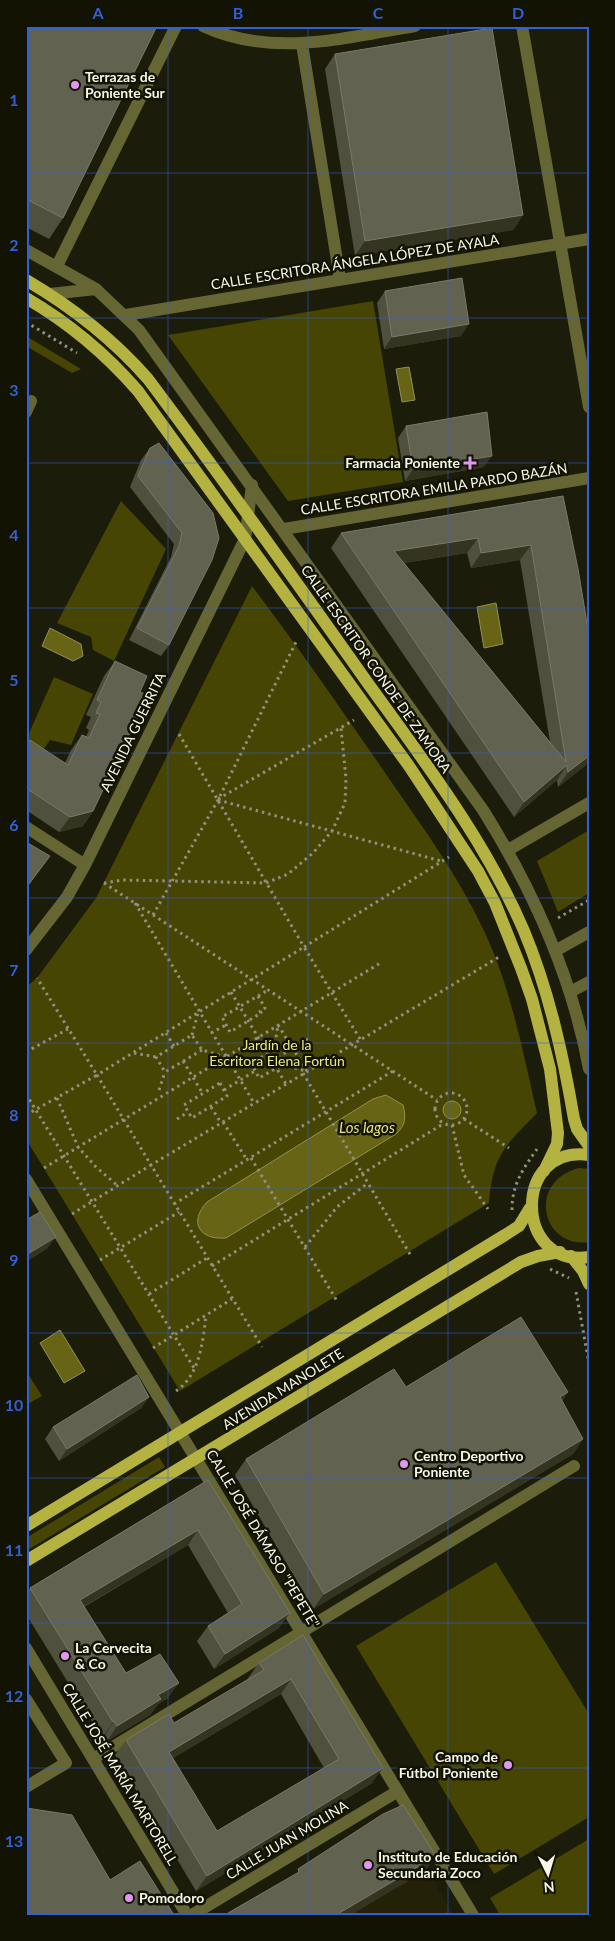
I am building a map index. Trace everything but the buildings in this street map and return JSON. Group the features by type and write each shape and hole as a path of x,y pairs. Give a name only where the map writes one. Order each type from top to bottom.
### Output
{"main road":[{"name":"CALLE ESCRITOR CONDE DE ZAMORA","path":"26,280 50,294 103,335 138,368 249,518 447,795 491,865 524,931 556,1031 577,1129 589,1146"},
{"name":"CALLE ESCRITOR CONDE DE ZAMORA","path":"26,298 74,329 120,370 154,412 435,803 468,853 495,903 532,999 553,1085 558,1133 556,1144 544,1171 536,1182 530,1208"},
{"path":"544,1171 555,1162 568,1156 589,1155"},
{"path":"530,1208 532,1222 539,1234 548,1245 565,1254 583,1271 589,1284"},
{"name":"AVENIDA MANOLETE","path":"26,1526 505,1235 519,1226 530,1208"},
{"name":"AVENIDA MANOLETE","path":"26,1561 522,1262 538,1256 565,1254 589,1257"}],"street":[{"path":"57,266 176,26"},
{"path":"203,26 235,38 256,43 302,44 415,26"},
{"path":"522,26 562,243 589,407"},
{"path":"302,44 340,279"},
{"name":"CALLE ESCRITORA ÁNGELA LÓPEZ DE AYALA","path":"126,316 589,239"},
{"name":"CALLE ESCRITOR CONDE DE ZAMORA","path":"26,250 96,289 126,316 155,351 484,810 508,850 534,901 555,951 570,992 589,1069"},
{"path":"50,294 96,289"},
{"name":"CALLE ESCRITORA EMILIA PARDO BAZÁN","path":"284,529 589,478"},
{"name":"AVENIDA GUERRITA","path":"26,950 67,896 85,865 245,539 252,485"},
{"path":"508,850 589,803"},
{"path":"26,827 85,865"},
{"path":"555,951 589,932"},
{"path":"570,992 589,982"},
{"name":"CALLE JOSÉ DÁMASO \"PEPETE\"","path":"26,1179 473,1915"},
{"path":"93,1759 574,1466"},
{"name":"CALLE JOSÉ MARÍA MARTORELL","path":"26,1648 187,1915"},
{"path":"26,1699 66,1763 26,1787"},
{"name":"CALLE JUAN MOLINA","path":"192,1915 398,1791"}],"path":[{"path":"26,322 80,355"},
{"path":"154,915 218,800 297,640"},
{"path":"218,800 354,720"},
{"path":"341,728 346,779 345,803 332,831 288,874 266,883 123,880 104,883 437,1100"},
{"path":"179,734 304,947 360,1038"},
{"path":"218,800 442,861"},
{"path":"26,1115 166,1033 449,857"},
{"path":"558,918 589,900"},
{"path":"134,903 254,1103"},
{"path":"72,1214 360,1038 499,956"},
{"path":"44,1168 382,962"},
{"path":"37,978 262,1347"},
{"path":"258,996 265,1008 260,1011 261,1013 230,1032 222,1017 268,990"},
{"path":"231,992 286,1084"},
{"path":"134,1052 156,1057 192,1035 198,1012"},
{"path":"211,1033 226,1025"},
{"path":"278,1025 293,1048 332,1124 411,1256"},
{"path":"278,1025 274,1050 282,1065"},
{"path":"26,1052 68,1028"},
{"path":"166,1033 174,1046"},
{"path":"192,1035 202,1050 226,1057"},
{"path":"278,1057 308,1039"},
{"path":"159,1090 165,1072 202,1050"},
{"path":"274,1050 251,1063 259,1078 282,1065 305,1072"},
{"path":"156,1057 165,1072"},
{"path":"183,1061 203,1094"},
{"path":"224,1090 255,1071"},
{"path":"174,1204 393,1071"},
{"path":"220,1084 227,1096 192,1118 184,1105 203,1094 220,1084"},
{"path":"26,1094 194,1368"},
{"path":"445,1094 460,1096 466,1105 464,1119 452,1126 443,1124 436,1116 434,1110 437,1100 445,1094"},
{"path":"57,1098 78,1147 96,1167 118,1186"},
{"path":"211,1107 258,1170 337,1301"},
{"path":"177,1119 188,1112"},
{"path":"464,1119 509,1148"},
{"path":"212,1266 443,1124"},
{"path":"452,1126 464,1176 488,1208"},
{"path":"512,1212 516,1183 522,1169 538,1148"},
{"path":"305,1247 337,1207 368,1183"},
{"path":"100,1260 179,1212"},
{"path":"148,1294 207,1258"},
{"path":"546,1268 568,1277 572,1281"},
{"path":"575,1286 589,1362"},
{"path":"154,1348 232,1299"},
{"path":"176,1391 194,1368 202,1349 206,1315"}],"shaded area":[{"name":"Instituto de Educación Secundaria Zoco","path":"394,1815 454,1915 231,1915"}],"green space":[{"path":"373,301 403,482 288,501 168,335"},
{"path":"26,336 81,369 72,373 26,346"},
{"path":"121,501 166,549 114,661 93,650 91,637 57,623"},
{"name":"Jardín de la Escritora Elena Fortún","path":"252,586 321,681 418,821 448,865 474,911 496,959 509,997 537,1113 502,1152 494,1173 489,1203 180,1391 26,1139 26,987 37,978 96,898"},
{"path":"54,677 93,694 71,745 50,740 38,757 26,749 26,740"},
{"path":"589,830 589,893 558,912 537,861"},
{"path":"579,1168 589,1169 589,1242 573,1241 560,1235 551,1225 546,1213 546,1199 552,1186 562,1175"},
{"path":"26,1371 42,1396 26,1405"},
{"path":"159,1457 165,1467 26,1551 26,1538"},
{"name":"Campo de Fútbol Poniente","path":"496,1562 589,1714 589,1817 494,1874 356,1646"},
{"path":"589,1839 589,1915 500,1915 490,1898"}],"water":[{"path":"409,367 415,400 402,402 396,369"},
{"path":"496,603 503,644 484,648 477,607"},
{"path":"50,628 81,644 83,656 73,661 42,646"},
{"name":"Los lagos","path":"386,1095 403,1105 404,1121 396,1134 226,1238 209,1236 200,1229 198,1217 207,1202 373,1099"},
{"path":"452,1101 458,1104 461,1110 458,1116 452,1119 446,1116 443,1110 446,1104"},
{"path":"60,1330 85,1371 64,1383 40,1343"}],"place":[{"name":"Terrazas de Poniente Sur","path":"75,85"},
{"name":"Farmacia Poniente","path":"470,463"},
{"name":"Centro Deportivo Poniente","path":"404,1464"},
{"name":"La Cervecita & Co","path":"65,1656"},
{"name":"Campo de Fútbol Poniente","path":"508,1765"},
{"name":"Instituto de Educación Secundaria Zoco","path":"368,1865"},
{"name":"Pomodoro","path":"129,1898"}]}
